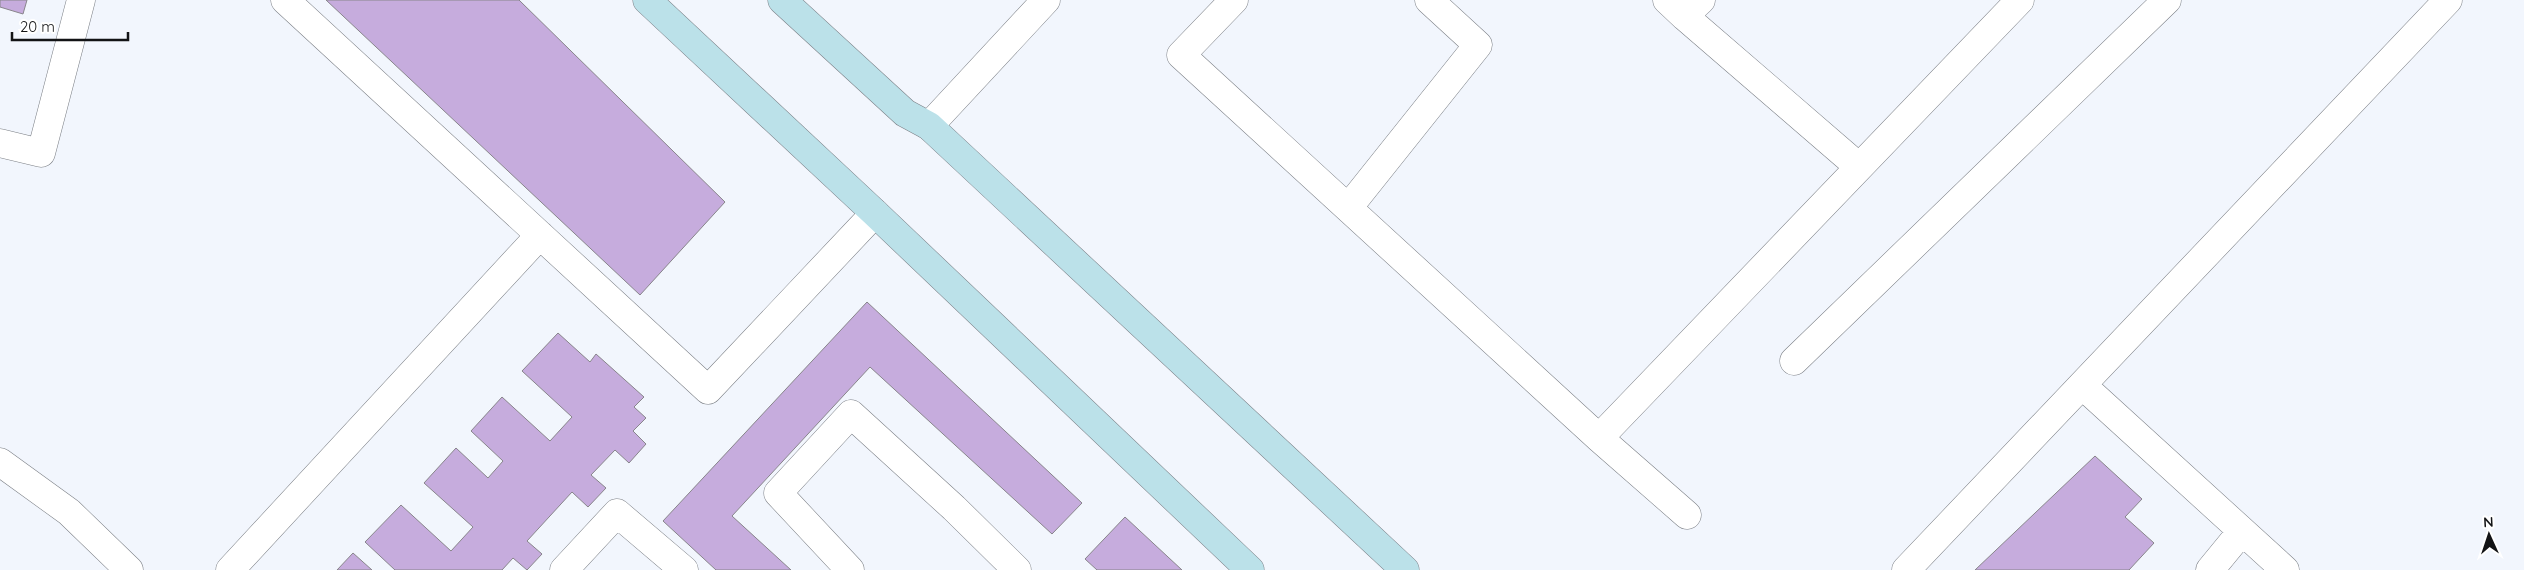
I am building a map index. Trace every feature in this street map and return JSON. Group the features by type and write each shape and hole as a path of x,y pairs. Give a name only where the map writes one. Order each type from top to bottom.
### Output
{"street":[{"path":"0,143 41,153 81,0"},
{"path":"285,0 708,390 876,213"},
{"path":"647,0 876,213 1250,570"},
{"path":"782,0 904,113 929,126 1405,570"},
{"path":"929,126 1046,0"},
{"path":"1234,0 1181,55 1599,438 1687,515"},
{"path":"1348,208 1478,45 1429,0"},
{"path":"1599,438 2020,0"},
{"path":"1794,361 2167,0"},
{"path":"1906,570 2448,0"},
{"path":"1684,5 1859,167"},
{"path":"230,570 540,235"},
{"path":"2082,385 2285,570"},
{"path":"850,570 778,493 851,414 1002,565"},
{"path":"0,462 69,512 129,570"},
{"path":"564,570 617,513 684,570"},
{"path":"2210,570 2242,531"}],"building":[{"path":"0,0 27,0 23,14 0,7"},
{"path":"326,0 519,0 725,202 640,295"},
{"path":"867,302 1082,503 1052,534 870,367 732,516 791,570 716,570 663,521"},
{"path":"558,333 590,362 596,354 644,397 634,407 646,418 633,431 646,444 629,463 615,450 591,475 606,488 588,507 572,492 527,541 542,554 527,570 513,558 502,570 395,570 365,542 401,505 451,551 473,527 424,483 456,448 488,478 503,461 471,431 502,397 550,441 572,417 522,371"},
{"path":"2095,456 2142,499 2125,517 2154,543 2129,570 1975,570"},
{"path":"1125,517 1182,570 1097,570 1085,559"},
{"path":"353,553 372,570 337,570"}]}
